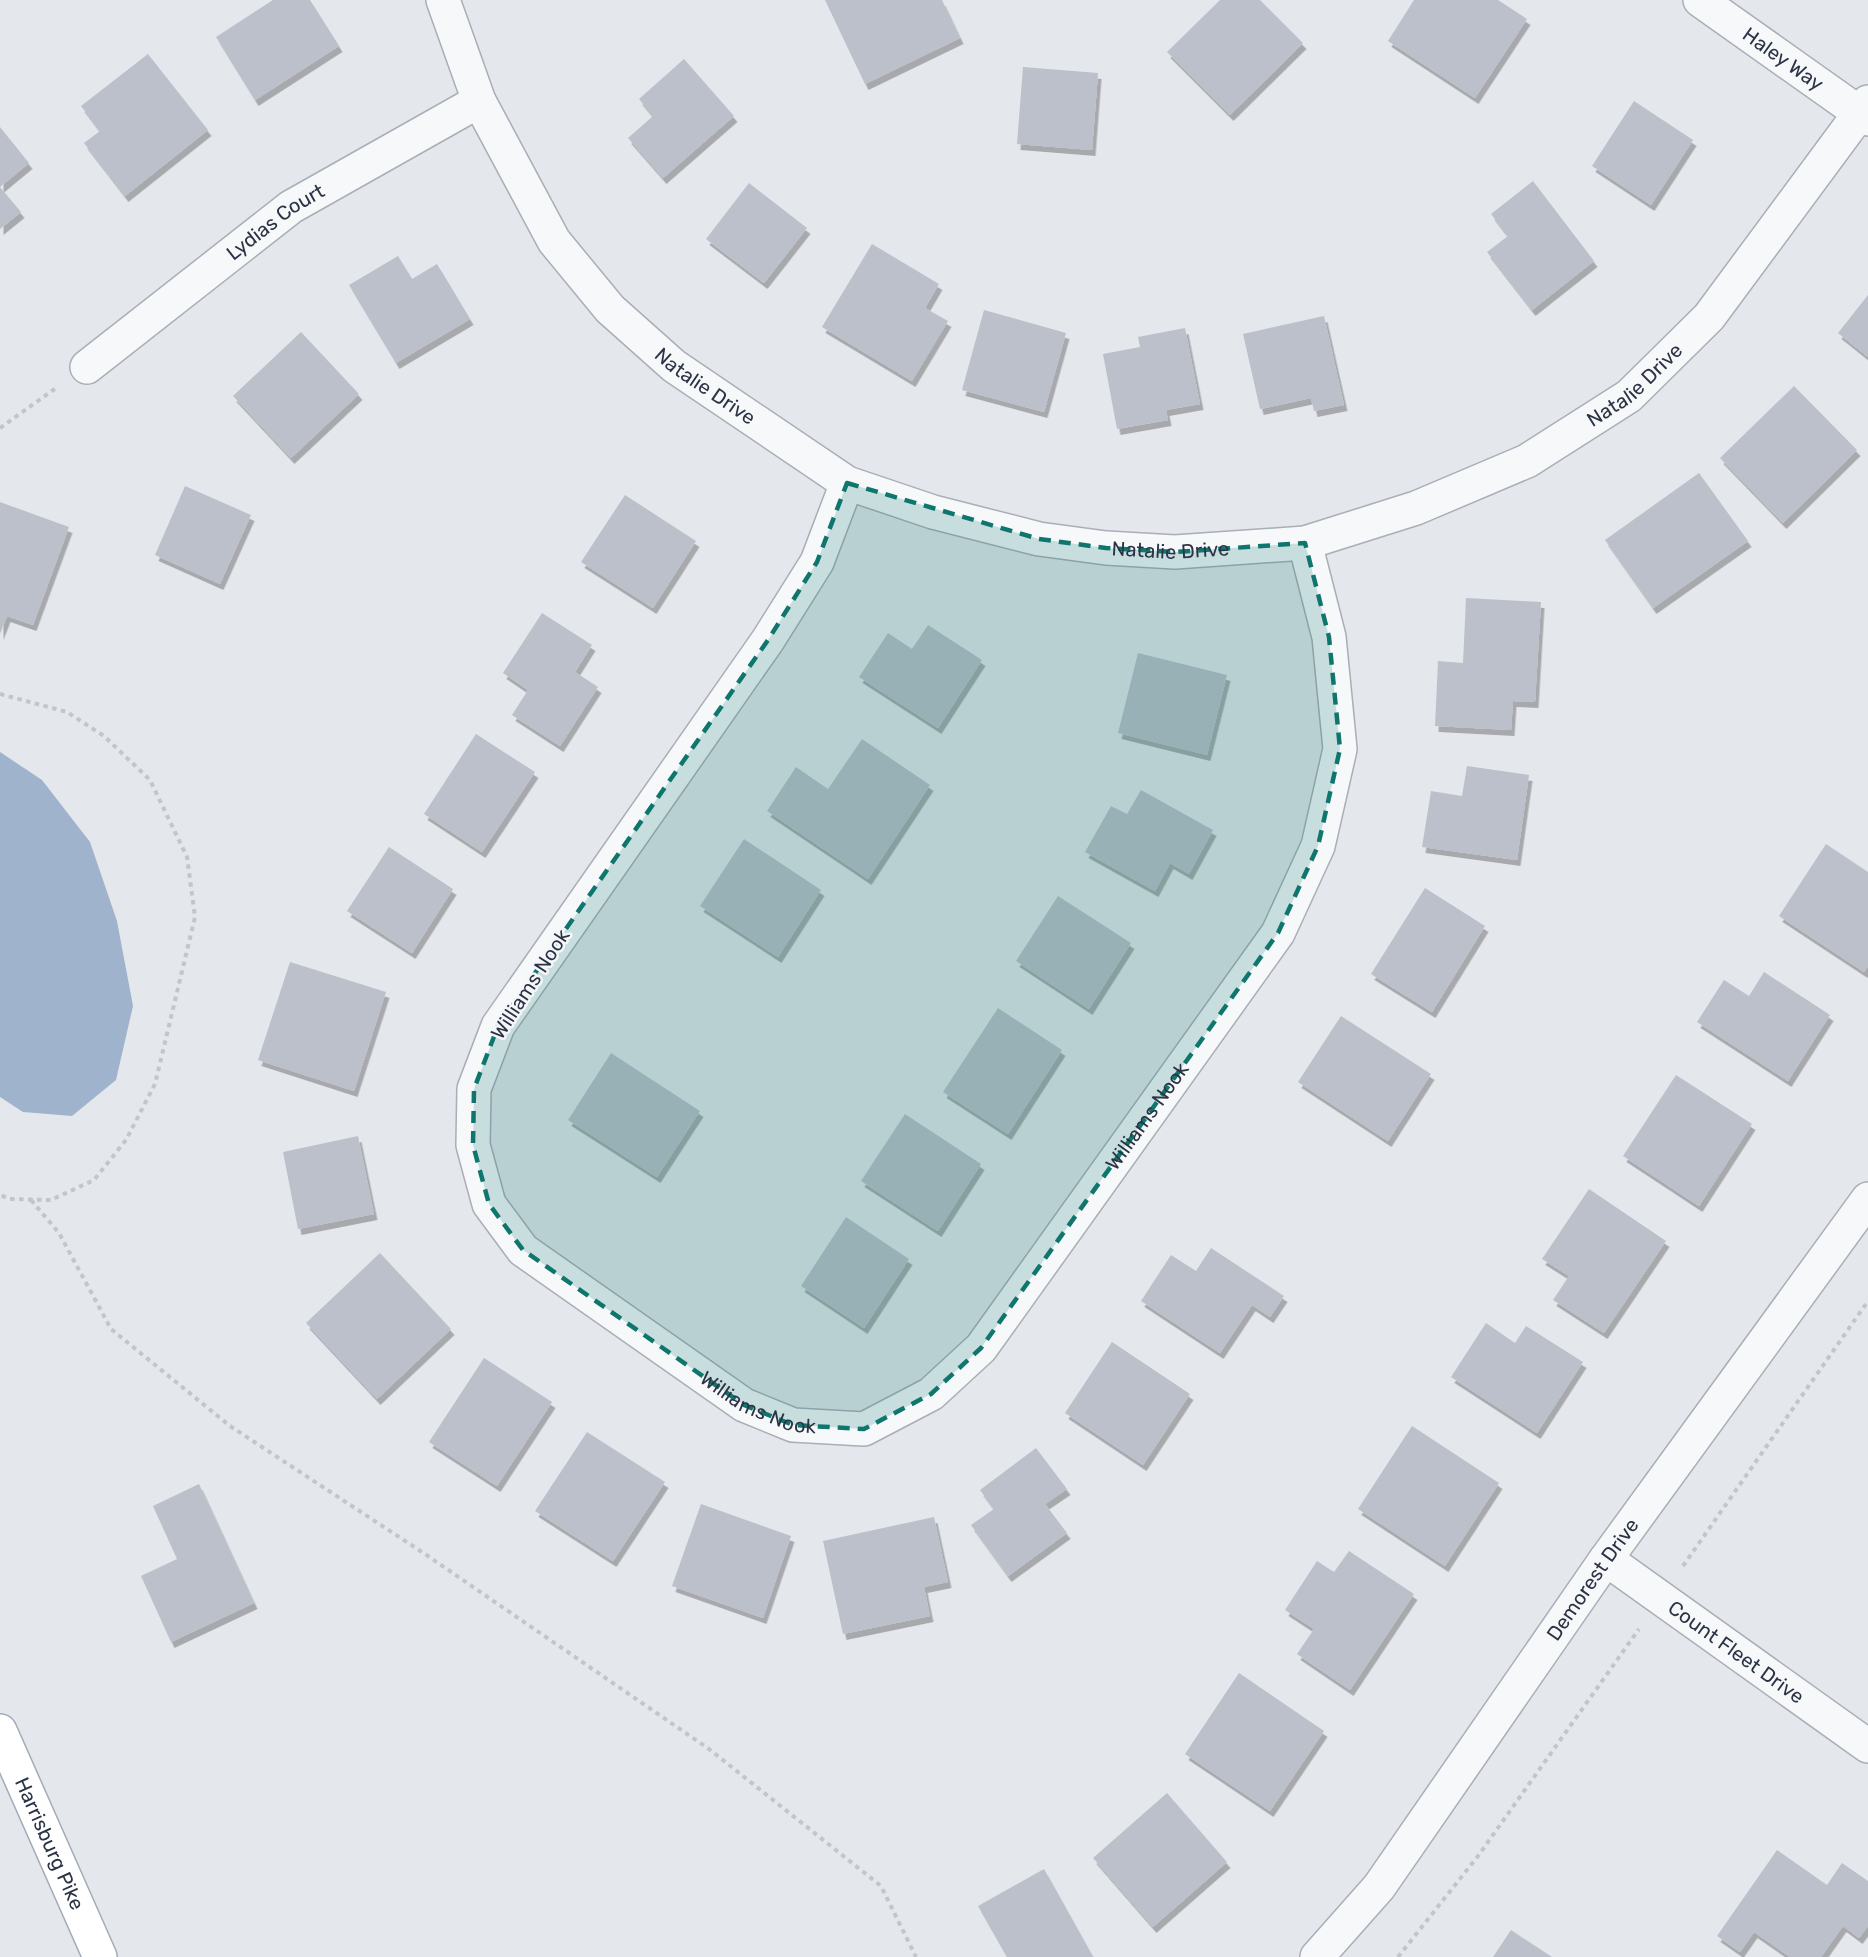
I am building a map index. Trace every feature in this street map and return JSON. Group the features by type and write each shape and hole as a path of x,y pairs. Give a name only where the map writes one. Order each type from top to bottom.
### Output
{"main road":[{"name":"Harrisburg Pike","path":"0,1731 100,1957"}],"street":[{"name":"Natalie Drive","path":"443,0 479,101 554,241 610,309 674,366 847,483 933,512 1039,539 1106,548 1175,552 1305,543 1416,508 1527,461 1629,396 1709,317 1865,111"},
{"name":"Haley Way","path":"1700,0 1865,111"},
{"name":"Lydias Court","path":"87,367 291,207 479,101"},
{"name":"Williams Nook","path":"847,483 817,562 768,640 498,1026 474,1089 472,1145 489,1204 523,1250 744,1405 793,1425 864,1429 931,1394 981,1348 1278,933 1318,846 1340,748 1329,637 1305,543"},
{"name":"Demorest Drive","path":"1317,1957 1379,1887 1606,1559 1868,1199"},
{"name":"Count Fleet Drive","path":"1606,1559 1868,1746"}],"path":[{"path":"0,428 87,367"},
{"path":"0,694 68,712 104,736 150,780 187,857 195,917 155,1084 126,1140 94,1180 51,1200 10,1199 0,1195"},
{"path":"31,1200 58,1233 111,1329 230,1426 425,1554 709,1749 881,1886 916,1957"},
{"path":"1398,1957 1478,1856 1868,1301"}],"highlighted area":[{"path":"847,483 1039,539 1106,548 1175,552 1305,543 1329,637 1340,749 1318,846 1278,933 981,1348 931,1394 864,1429 793,1425 744,1405 523,1250 489,1204 473,1145 474,1089 498,1026 768,640 817,562"}],"water":[{"path":"0,752 42,780 90,842 117,921 133,1006 116,1080 72,1116 23,1112 0,1097"}],"building":[{"path":"273,0 310,0 339,46 255,100 216,37"},
{"path":"825,0 942,0 960,38 865,84"},
{"path":"1220,0 1260,0 1303,43 1230,115 1167,52"},
{"path":"1414,0 1498,0 1527,19 1475,98 1388,41"},
{"path":"148,54 208,130 125,196 84,143 100,131 81,106"},
{"path":"684,59 734,116 663,178 628,138 653,116 639,99"},
{"path":"1023,67 1098,73 1092,150 1017,144"},
{"path":"1634,101 1693,140 1651,205 1592,166"},
{"path":"0,127 29,163 0,187"},
{"path":"1533,181 1594,261 1532,310 1487,252 1508,236 1491,214"},
{"path":"749,183 807,228 764,283 706,239"},
{"path":"0,187 21,212 0,229"},
{"path":"872,244 939,284 925,308 948,321 912,381 822,327"},
{"path":"398,256 412,279 437,264 470,319 396,363 349,285"},
{"path":"1868,295 1868,357 1838,333"},
{"path":"984,310 1066,333 1044,412 962,390"},
{"path":"1324,316 1344,405 1314,411 1311,398 1260,409 1243,334"},
{"path":"1185,328 1200,404 1166,410 1168,420 1117,429 1103,354 1140,347 1138,337"},
{"path":"301,332 359,394 291,458 233,396"},
{"path":"1794,386 1857,450 1783,523 1720,458"},
{"path":"1699,473 1748,541 1653,608 1605,540"},
{"path":"185,486 251,515 220,584 155,555"},
{"path":"625,495 696,541 653,608 581,562"},
{"path":"0,502 69,527 33,625 7,616 0,634"},
{"path":"1466,598 1541,602 1535,702 1513,701 1511,730 1435,726 1438,661 1463,663"},
{"path":"542,613 592,645 575,672 598,687 560,746 512,715 528,690 503,673"},
{"path":"928,625 982,660 938,728 859,677 888,633 912,649"},
{"path":"1138,653 1227,675 1207,755 1118,733"},
{"path":"476,734 535,772 482,852 424,814"},
{"path":"862,739 930,785 868,879 767,811 796,767 828,789"},
{"path":"1467,766 1529,775 1517,860 1422,847 1431,791 1462,796"},
{"path":"1141,790 1213,830 1189,874 1170,863 1155,891 1085,852 1111,806 1127,814"},
{"path":"744,839 821,890 778,957 700,906"},
{"path":"1826,844 1868,872 1868,966 1864,972 1779,916"},
{"path":"389,847 453,889 412,953 347,911"},
{"path":"1425,888 1485,926 1432,1012 1371,974"},
{"path":"1058,896 1131,943 1089,1009 1016,961"},
{"path":"290,962 386,992 354,1091 258,1060"},
{"path":"1764,972 1830,1015 1788,1081 1697,1022 1724,980 1749,996"},
{"path":"998,1008 1062,1050 1008,1134 943,1092"},
{"path":"1341,1016 1431,1074 1388,1141 1298,1082"},
{"path":"611,1053 700,1111 657,1177 568,1120"},
{"path":"1676,1075 1752,1124 1699,1206 1623,1156"},
{"path":"905,1114 981,1164 938,1231 861,1181"},
{"path":"358,1136 374,1214 298,1229 283,1152"},
{"path":"1589,1189 1666,1241 1604,1333 1553,1300 1569,1276 1542,1259"},
{"path":"846,1217 909,1259 864,1328 801,1286"},
{"path":"1211,1248 1284,1296 1270,1317 1252,1305 1220,1353 1141,1301 1171,1255 1196,1271"},
{"path":"380,1253 451,1329 377,1399 306,1323"},
{"path":"1486,1323 1515,1343 1526,1326 1583,1362 1537,1433 1451,1377"},
{"path":"1112,1342 1190,1394 1143,1465 1065,1413"},
{"path":"484,1358 552,1402 497,1486 429,1442"},
{"path":"1412,1426 1499,1483 1445,1566 1358,1509"},
{"path":"587,1432 665,1482 613,1561 535,1511"},
{"path":"1036,1448 1067,1489 1045,1504 1067,1533 1008,1576 971,1525 994,1509 980,1490"},
{"path":"199,1484 254,1603 171,1642 141,1576 177,1559 153,1506"},
{"path":"701,1504 791,1536 763,1618 672,1586"},
{"path":"934,1517 948,1582 924,1587 930,1616 843,1634 823,1541"},
{"path":"1349,1551 1414,1594 1350,1690 1297,1654 1314,1629 1285,1610 1317,1561 1334,1572"},
{"path":"1239,1673 1324,1731 1270,1811 1185,1754"},
{"path":"1167,1793 1227,1862 1153,1927 1093,1858"},
{"path":"1777,1850 1827,1885 1842,1863 1868,1881 1868,1926 1859,1938 1843,1926 1821,1957 1790,1957 1754,1932 1740,1952 1717,1936"},
{"path":"1044,1869 1093,1957 1007,1957 978,1906"},
{"path":"1511,1930 1552,1957 1493,1957"}]}
